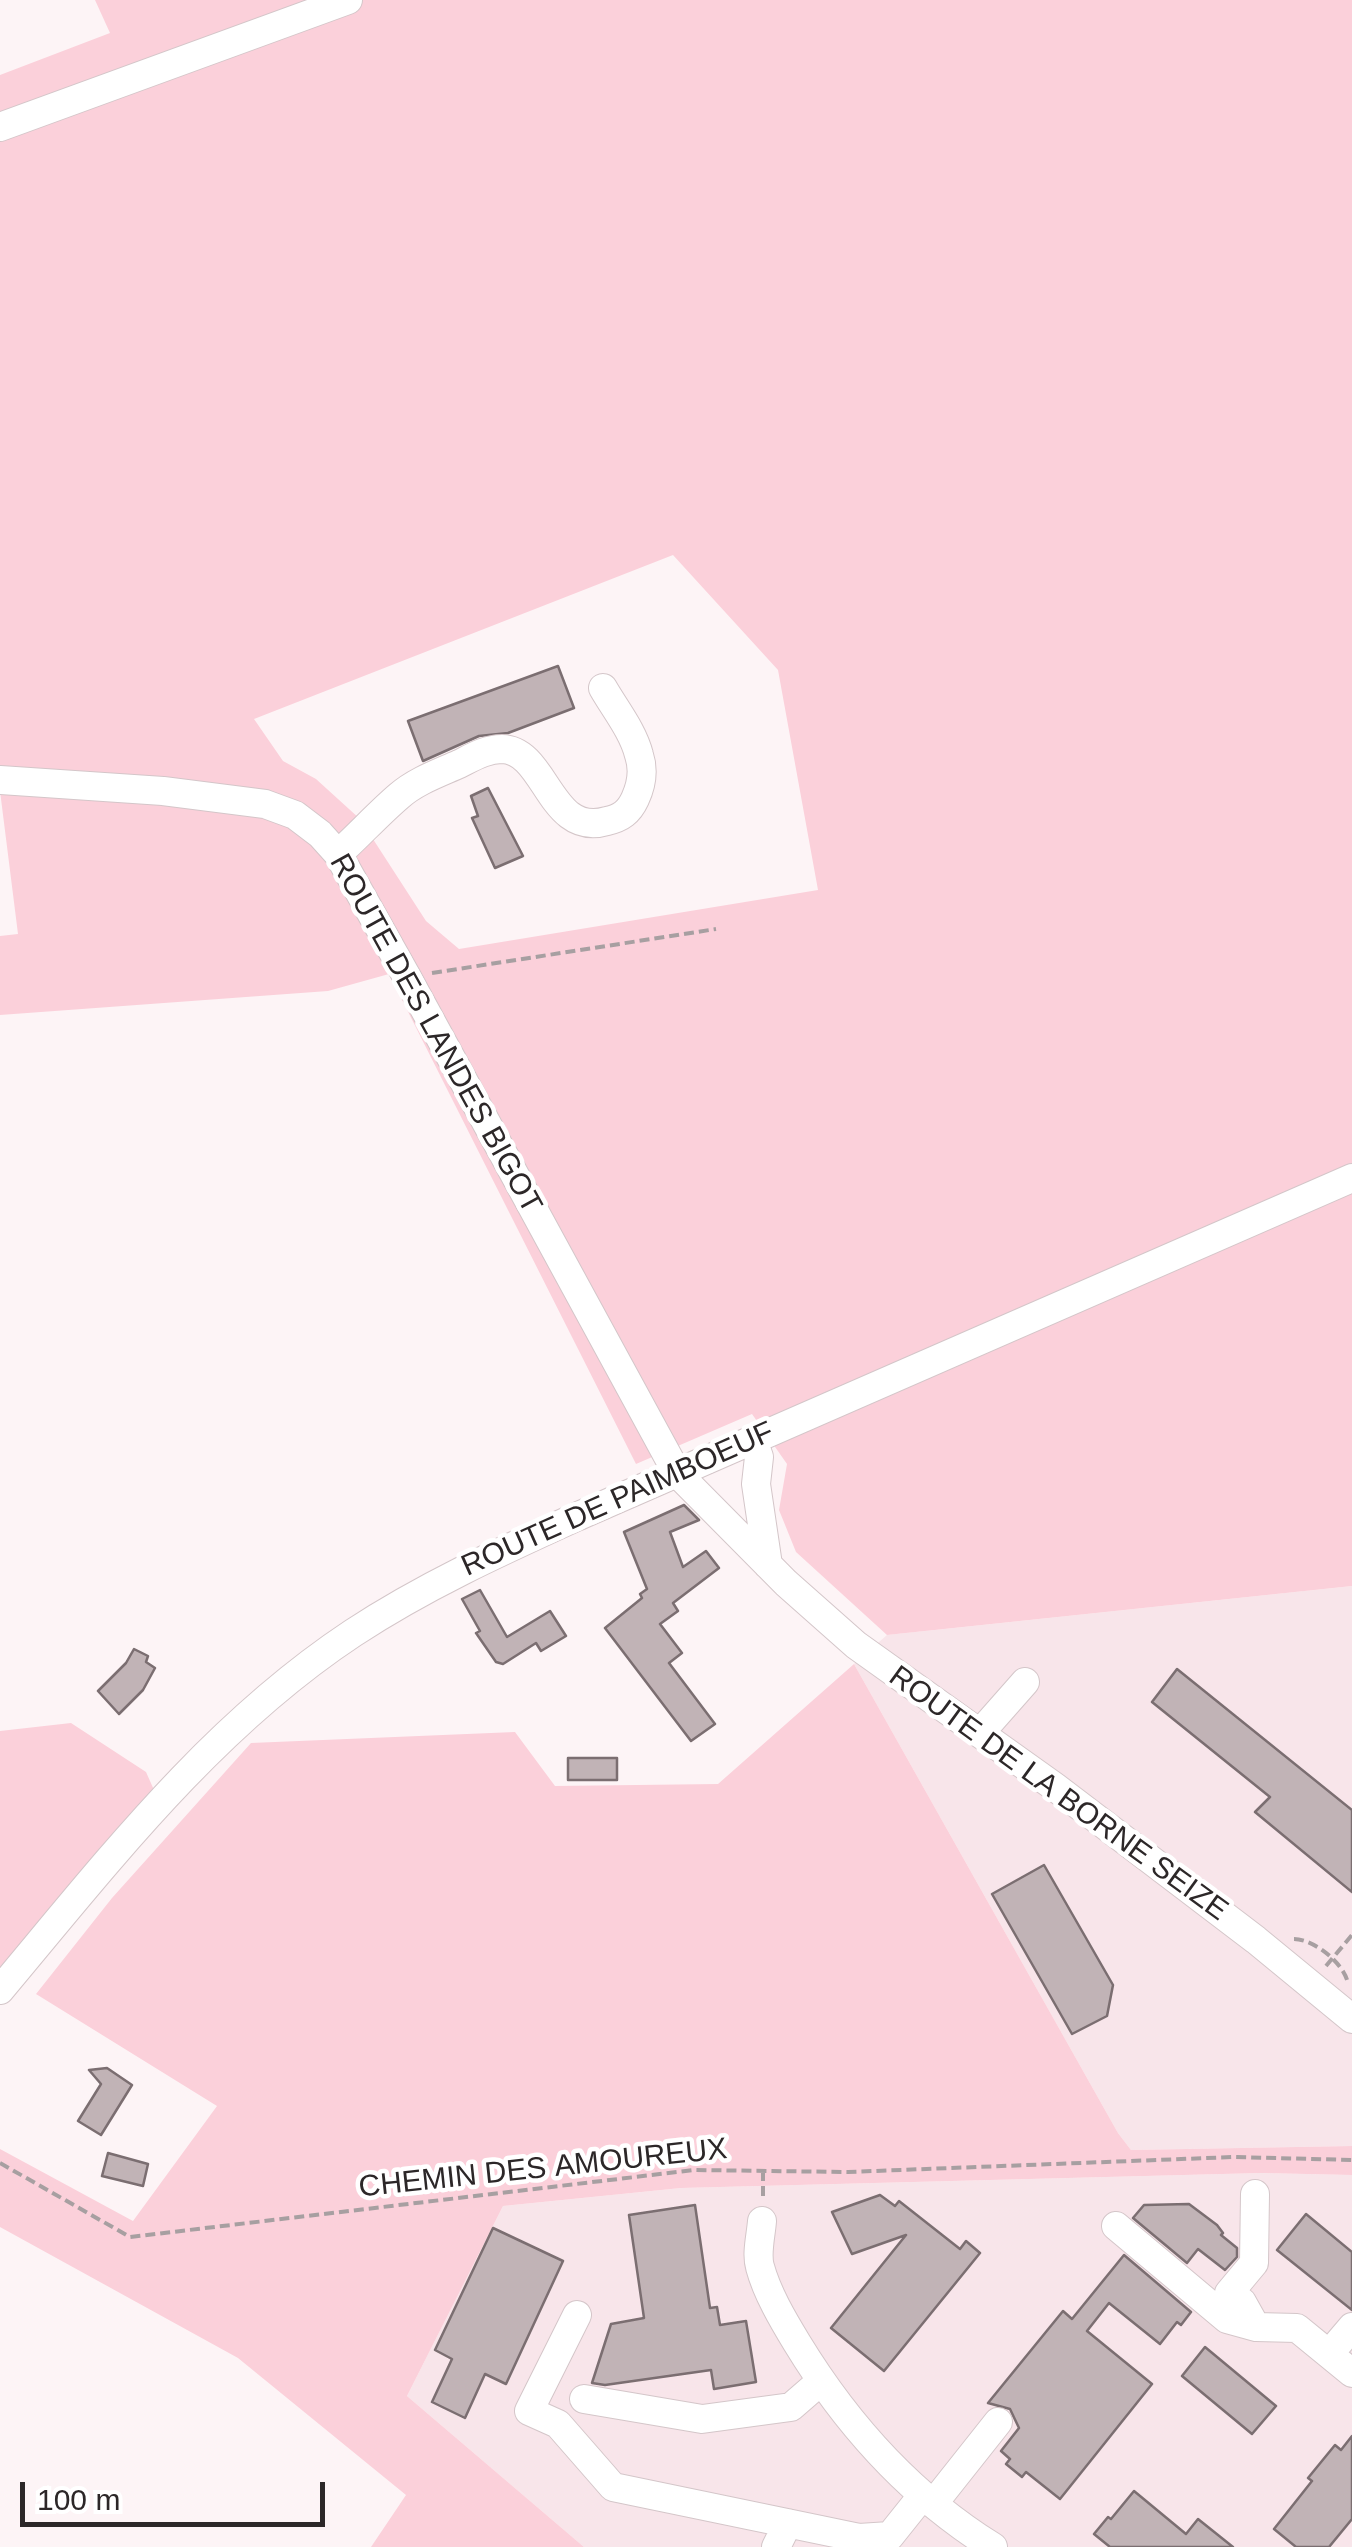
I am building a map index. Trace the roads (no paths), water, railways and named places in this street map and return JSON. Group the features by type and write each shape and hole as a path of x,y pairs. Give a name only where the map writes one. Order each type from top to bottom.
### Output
{"street":[{"path":"0,127 348,0"},
{"path":"338,854 398,796 487,750 506,749 522,756 562,810 580,821 596,824 616,819 630,810 642,777 639,755 603,688"},
{"name":"ROUTE DES LANDES BIGOT","path":"0,780 162,791 265,804 295,815 320,834 338,854 407,977 677,1473 768,1565"},
{"name":"ROUTE DE PAIMBOEUF","path":"0,1990 142,1820 226,1733 351,1634 465,1568 1352,1178"},
{"path":"753,1440 759,1457 756,1484 768,1565"},
{"name":"ROUTE DE LA BORNE SEIZE","path":"768,1565 856,1645 1070,1798 1311,1985 1351,2006"},
{"path":"980,1733 1026,1682"},
{"path":"1256,2194 1254,2264 1229,2293 1242,2302 1256,2327"},
{"path":"762,2221 758,2264 784,2321 821,2381 896,2472 927,2500 993,2547"},
{"path":"1116,2226 1227,2319 1256,2327 1297,2328 1352,2373"},
{"path":"577,2315 529,2411 558,2424 612,2487 782,2535 908,2536 927,2500 998,2422"},
{"path":"1329,2354 1352,2327"},
{"path":"584,2399 702,2419 791,2407 821,2381"}]}
